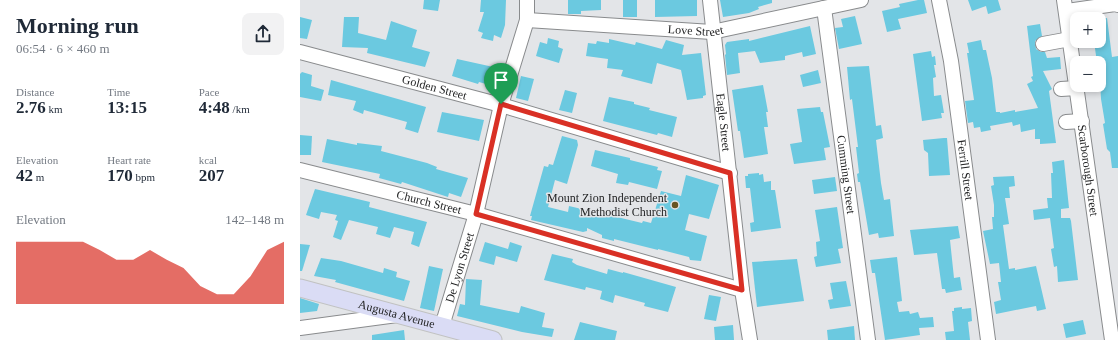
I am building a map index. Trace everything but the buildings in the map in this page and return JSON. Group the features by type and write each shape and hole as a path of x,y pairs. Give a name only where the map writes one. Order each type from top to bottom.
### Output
{"main road":[{"name":"Augusta Avenue","path":"300,288 493,340"}],"street":[{"name":"De Lyon Street","path":"442,326 476,214 501,104 527,20 527,0"},
{"name":"Eagle Street","path":"710,0 712,32 730,173 742,290 750,340"},
{"name":"Love Street","path":"527,20 712,32 861,0"},
{"name":"Ferrill Street","path":"939,0 950,61 988,340"},
{"path":"1065,6 1118,5"},
{"name":"Scarborough Street","path":"1065,6 1070,25"},
{"name":"Cumming Street","path":"824,8 868,340"},
{"path":"1043,44 1070,37"},
{"name":"Scarborough Street","path":"1070,48 1067,62 1070,68"},
{"name":"Golden Street","path":"300,52 501,104 730,173"},
{"path":"1061,89 1070,85"},
{"name":"Scarborough Street","path":"1079,92 1085,116 1112,340"},
{"path":"1066,118 1085,116"},
{"name":"Church Street","path":"300,170 476,214 742,290"},
{"path":"300,328 398,315"}],"place":[{"name":"Mount Zion Independent Methodist Church","path":"675,205"}],"route":[{"path":"501,104 730,173 742,290 476,214 501,104"}]}
